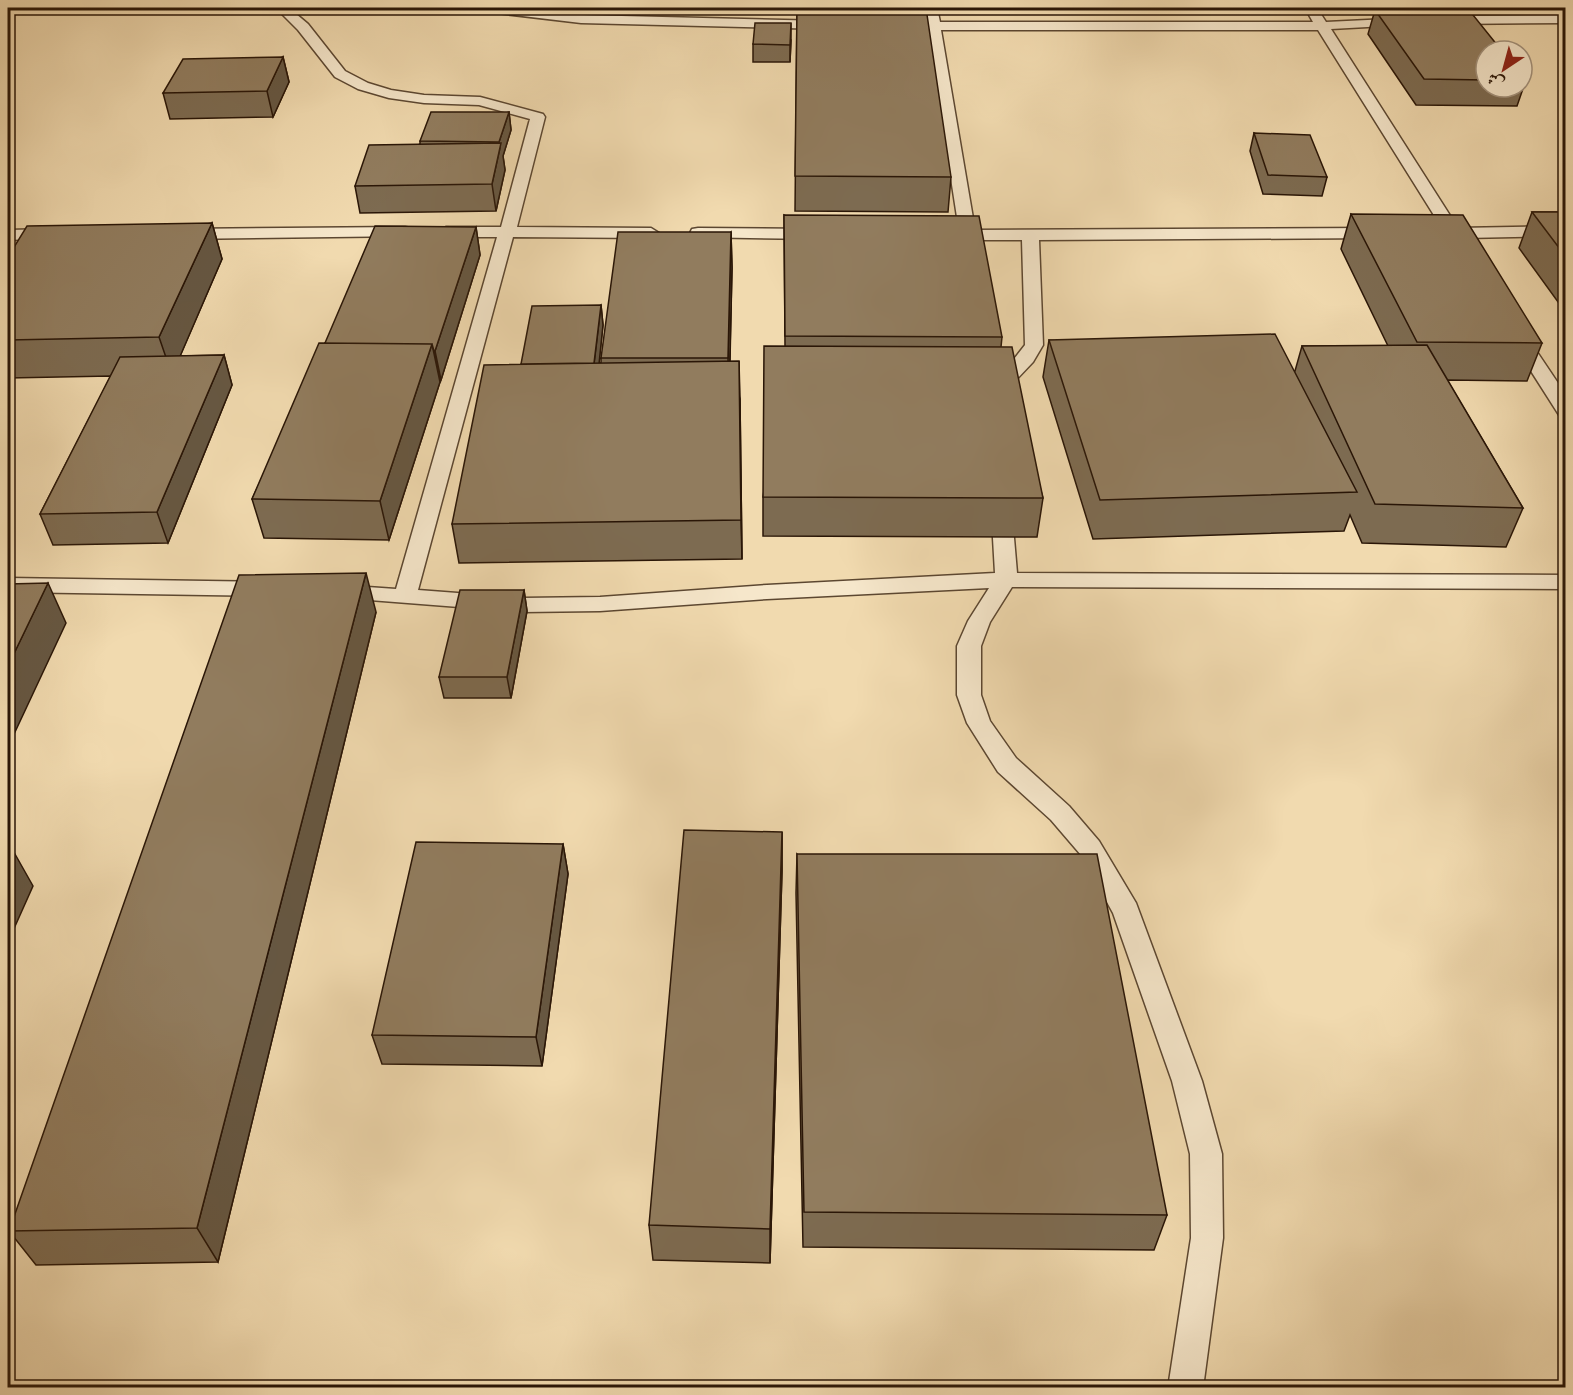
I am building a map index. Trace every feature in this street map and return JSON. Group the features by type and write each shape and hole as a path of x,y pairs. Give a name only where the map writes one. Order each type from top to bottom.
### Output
{"street":[{"path":"8,11 11,8"}],"lane":[{"path":"282,8 303,27 340,74 363,86 389,94 424,99 480,101 538,117 508,232 499,252 405,596"},
{"path":"488,8 581,19 840,26"},
{"path":"931,8 968,235"},
{"path":"1311,8 1466,253"},
{"path":"888,26 1323,26 1422,21 1566,19"},
{"path":"1430,233 1566,231"},
{"path":"162,234 508,232 833,234"},
{"path":"934,235 1394,233"},
{"path":"8,253 13,234 67,234"},
{"path":"996,417 995,406 1000,387 1009,375 1029,357 1034,345 1030,235"},
{"path":"1509,322 1566,411"},
{"path":"1000,487 1006,580 979,621 969,646 969,695 979,723 1007,765 1060,813 1090,848 1126,911 1187,1081 1206,1154 1207,1238 1185,1388"},
{"path":"322,591 523,605 600,604 767,592 1006,580 1566,582"},
{"path":"8,585 287,590"}],"building":[{"path":"797,8 926,8 951,177 795,176"},
{"path":"1375,10 1469,10 1492,39 1474,39 1474,80 1424,79"},
{"path":"755,23 791,23 790,45 753,44"},
{"path":"283,57 267,91 163,93 183,59"},
{"path":"431,112 509,112 499,142 420,141"},
{"path":"1254,133 1310,135 1327,177 1268,175"},
{"path":"501,143 492,184 355,186 369,145"},
{"path":"1532,212 1566,212 1566,257"},
{"path":"1351,214 1463,215 1542,343 1417,342"},
{"path":"784,215 979,216 1002,337 785,336"},
{"path":"212,223 159,337 8,340 8,257 27,226"},
{"path":"375,226 476,227 435,351 432,344 325,343"},
{"path":"618,232 731,232 728,358 601,358"},
{"path":"601,305 594,363 521,364 532,306"},
{"path":"1275,334 1357,492 1100,500 1049,340"},
{"path":"319,343 432,344 380,501 252,499"},
{"path":"1427,345 1523,508 1375,504 1302,346"},
{"path":"764,346 1012,347 1043,498 763,497"},
{"path":"224,355 157,512 40,514 120,357"},
{"path":"739,361 741,520 452,524 484,365"},
{"path":"366,573 197,1228 9,1231 239,575"},
{"path":"48,583 8,666 8,584"},
{"path":"460,590 524,590 507,677 439,677"},
{"path":"684,830 782,832 770,1229 649,1225"},
{"path":"416,842 563,844 536,1037 372,1035"},
{"path":"797,854 1097,854 1167,1215 804,1212"}]}
